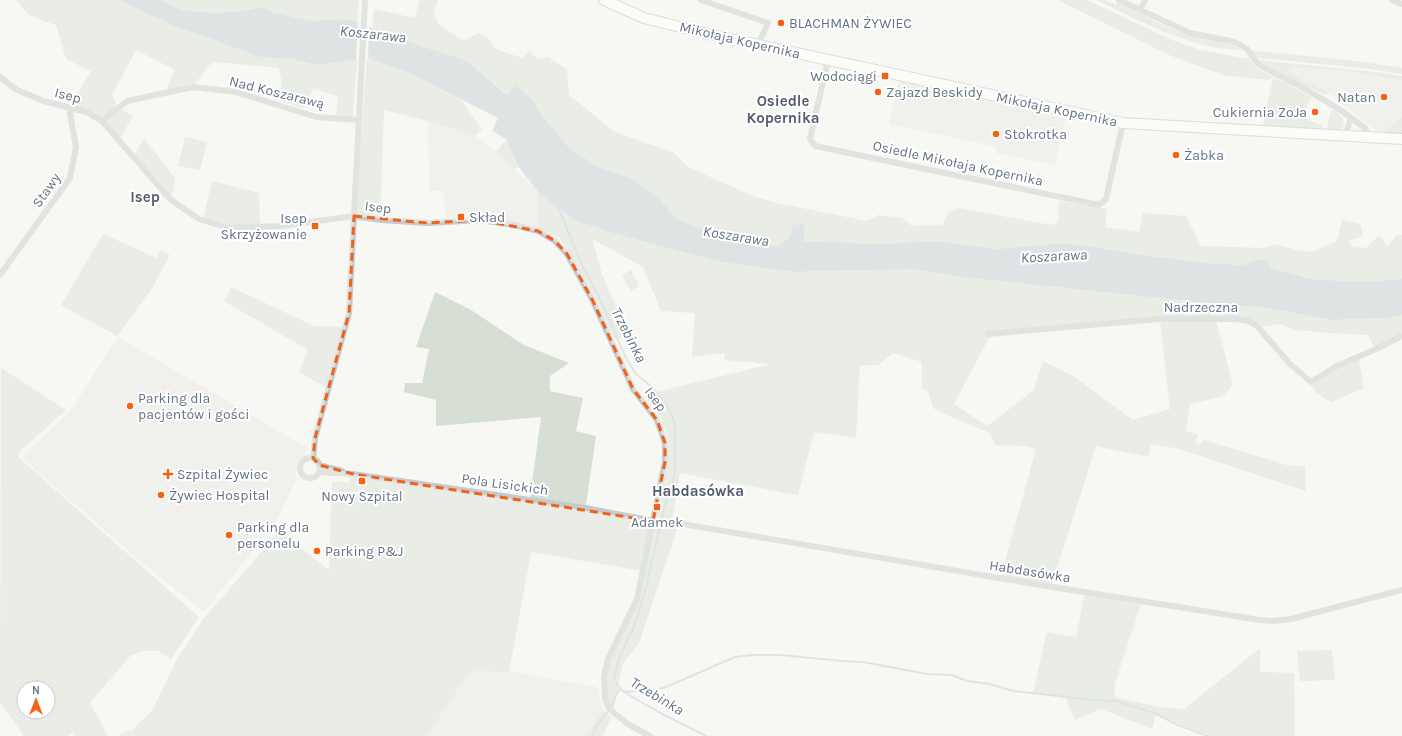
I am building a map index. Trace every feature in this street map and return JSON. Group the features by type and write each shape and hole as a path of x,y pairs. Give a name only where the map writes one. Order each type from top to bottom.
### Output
{"main road":[{"name":"Mikołaja Kopernika","path":"604,0 644,18 758,45 1123,123 1402,139"}],"street":[{"name":"Isep","path":"354,216 364,0"},
{"path":"701,0 768,23 758,45"},
{"path":"1119,0 1190,33 1231,40 1242,45 1262,67 1300,86 1351,118 1365,128 1370,138"},
{"path":"1140,10 1145,0"},
{"path":"1392,0 1402,4"},
{"name":"Osiedle Mikołaja Kopernika","path":"828,60 810,139 815,146 1099,205 1106,199 1123,123"},
{"name":"Isep","path":"0,77 17,90 44,101 86,112 102,121 171,200 199,218 228,228 281,226 354,216 381,220 428,223 480,220 516,225 538,231 555,241 567,254 589,294 633,388 657,420 665,443 665,462 637,599 608,659 604,677 604,689 608,706 628,724 650,736"},
{"name":"Nad Koszarawą","path":"102,121 127,101 193,87 236,92 316,117 359,120"},
{"name":"Stawy","path":"0,275 70,178 76,147 69,108"},
{"path":"1345,136 1351,118"},
{"path":"313,458 315,438 350,313 354,216"},
{"name":"Nadrzeczna","path":"988,334 1160,319 1246,320 1256,326 1290,364 1311,382 1337,366 1376,350 1402,336"},
{"path":"307,458 313,458 319,465 319,472 312,478 305,476 301,472 300,468 302,462 307,458"},
{"name":"Pola Lisickich","path":"319,465 353,474"},
{"name":"Pola Lisickich","path":"319,472 353,474 585,508 653,521"},
{"name":"Habdasówka","path":"653,521 1260,620 1273,621 1291,619 1402,590"}],"highlighted area":[{"path":"354,216 428,223 480,220 538,231 555,241 567,254 593,301 633,389 657,420 665,443 665,462 653,521 353,474 319,465 313,458 315,438 349,313"}],"shaded area":[{"path":"16,0 119,0 172,25 260,57 292,59 316,65 358,58 353,117 336,118 338,96 313,89 303,108 277,100 282,85 279,68 216,62 209,65 193,87 165,93 175,70 136,50 112,95 118,108 133,116 119,140 102,121 69,108 91,71 66,59 56,25 28,14"},
{"path":"160,0 359,0 357,21 343,19 310,21 272,12 260,7 244,11 211,13 182,10"},
{"path":"419,0 438,0 434,13 439,25 464,41 478,33 488,38 495,49 522,58 530,51 537,59 548,57 567,69 569,95 615,132 673,152 688,167 753,196 772,202 867,221 878,215 902,218 912,226 942,225 948,213 959,208 1051,225 1058,222 1059,201 1107,209 1105,227 1139,232 1143,213 1186,216 1201,246 1264,248 1276,244 1297,250 1312,252 1337,241 1342,220 1360,224 1363,236 1348,241 1353,247 1366,248 1377,237 1382,237 1387,247 1396,236 1402,235 1402,279 1371,281 1315,280 1270,268 1253,260 1244,265 1207,263 1066,243 996,249 937,241 879,244 802,241 805,226 793,224 790,237 778,246 740,242 677,219 658,198 633,179 597,166 570,149 540,113 534,101 516,87 508,95 467,61 388,35 372,28 374,9 415,18"},
{"path":"1058,0 1087,0 1172,40 1200,50 1249,59 1252,64 1262,72 1312,97 1301,117 1323,126 1321,131 1263,125 1273,78 1268,80 1223,75 1169,55"},
{"path":"1097,0 1105,0 1116,5 1117,2 1176,31 1199,38 1226,43 1240,48 1238,50 1219,48 1183,39 1148,25"},
{"path":"1248,50 1365,62 1402,68 1402,74 1369,69 1252,57"},
{"path":"367,58 407,72 461,100 482,129 475,136 428,121 384,110 381,220 355,216"},
{"path":"1259,60 1375,72 1402,76 1402,80 1348,71 1290,67 1289,73 1329,93 1325,95 1266,67"},
{"path":"1290,67 1348,71 1402,80 1402,117 1381,133 1376,131 1333,96 1289,73"},
{"path":"899,79 1066,114 1055,165 996,153 997,147 889,124"},
{"path":"1331,111 1336,111 1344,121 1343,128 1340,131 1328,130 1327,128"},
{"path":"1402,117 1402,134 1381,133"},
{"path":"428,121 475,136 496,152 538,192 538,228 516,222 480,217 445,218 444,191 429,191"},
{"path":"185,137 207,142 200,170 178,166"},
{"path":"144,139 175,178 171,200 133,157"},
{"path":"506,139 518,166 515,170 496,152"},
{"path":"212,181 259,193 260,227 228,228 203,220"},
{"path":"538,192 574,220 616,234 721,262 793,272 913,269 953,276 1196,302 1268,308 1332,320 1390,318 1402,315 1402,333 1374,347 1368,335 1295,330 1280,324 1261,327 1246,320 1159,317 990,336 954,404 987,426 1033,391 1043,361 1073,376 1133,420 1170,409 1160,321 1216,321 1233,385 1223,396 1190,404 1186,431 1198,435 1195,441 1200,445 1204,440 1290,466 1305,466 1306,491 1180,449 1151,444 1148,457 1096,446 1051,587 1001,576 1036,449 1026,446 995,445 990,433 933,408 928,391 922,389 922,362 893,353 878,365 860,365 856,438 814,432 798,495 680,473 672,521 657,516 669,441 661,418 644,395 771,364 724,360 725,353 692,357 695,313 661,311 643,267 592,239 602,274 625,328 621,338 614,339 597,301 560,238 538,228"},
{"path":"103,234 157,258 160,250 170,255 153,287 117,336 61,305"},
{"path":"631,270 639,286 631,291 622,275"},
{"path":"231,287 314,326 341,327 344,333 329,389 299,372 308,350 224,301"},
{"path":"435,292 471,310 524,345 569,363 550,376 550,391 583,398 576,431 596,436 586,505 679,524 639,643 622,665 613,712 605,700 608,659 637,599 642,571 531,552 509,672 470,671 427,736 117,736 129,730 130,732 152,711 176,661 204,618 280,531 329,570 332,481 348,483 351,477 536,499 530,498 541,417 436,426 436,400 404,392 405,383 422,383 429,349 416,347"},
{"name":"Szpital Żywiec","path":"118,337 309,449 295,469 296,480 277,520 204,612 133,555 23,459 24,455 71,410"},
{"path":"1358,356 1364,388 1331,402 1317,393 1311,385 1311,382"},
{"path":"1,368 66,410 20,451 19,458 199,617 171,659 158,651 144,651 131,655 90,703 108,736 76,736 73,732 68,736 24,736 0,702"},
{"path":"1085,592 1142,601 1115,683 1115,697 1158,707 1184,709 1260,648 1260,672 1294,673 1295,736 1212,736 1157,715 1157,710 1152,729 1101,709 1075,720 1065,697 1033,693 1047,632 1076,637"},
{"path":"1332,650 1335,680 1300,681 1297,651"},
{"path":"470,671 515,672 597,687 603,710 586,736 427,736"},
{"path":"603,710 611,717 603,736 586,736"}],"water":[{"name":"Koszarawa","path":"119,0 160,0 182,10 211,13 244,11 260,7 272,12 310,21 343,19 355,21 388,35 467,61 507,95 516,86 534,101 540,113 570,149 597,166 633,179 658,198 677,219 740,242 778,246 790,237 793,224 805,225 803,241 879,244 937,241 996,249 1066,243 1207,263 1244,265 1253,260 1268,261 1270,268 1315,280 1371,281 1402,279 1402,315 1390,318 1332,320 1268,308 1196,302 953,276 913,269 793,272 721,262 616,234 574,220 538,192 518,166 506,139 492,131 498,118 407,72 367,58 316,65 292,59 260,57 172,25"}],"pier":[{"path":"358,20 369,25 368,60 356,60"}],"waterway":[{"name":"Trzebinka","path":"558,207 573,243"},
{"name":"Trzebinka","path":"574,246 626,358 636,374 652,387 668,407 675,424 675,473 661,519"},
{"name":"Trzebinka","path":"660,526 646,588 636,622 619,658 614,678 624,692 662,714 706,736"},
{"path":"624,692 655,690 666,687 735,657 752,655 780,655 863,662 927,674 952,675 967,681 990,684 1013,691 1092,700 1116,701 1154,713 1178,725 1208,736"},
{"path":"592,736 598,724 610,709 619,689"}],"place":[{"name":"BLACHMAN ŻYWIEC","path":"781,23"},
{"name":"Wodociągi","path":"885,76"},
{"name":"Zajazd Beskidy","path":"878,92"},
{"name":"Natan","path":"1384,97"},
{"name":"Cukiernia ZoJa","path":"1315,112"},
{"name":"Stokrotka","path":"996,134"},
{"name":"Żabka","path":"1176,155"},
{"name":"Skład","path":"461,217"},
{"name":"Isep Skrzyżowanie","path":"315,226"},
{"name":"Parking dla pacjentów i gości","path":"130,406"},
{"name":"Szpital Żywiec","path":"168,474"},
{"name":"Nowy Szpital","path":"362,481"},
{"name":"Żywiec Hospital","path":"161,495"},
{"name":"Adamek","path":"657,507"},
{"name":"Parking dla personelu","path":"229,535"},
{"name":"Parking P&J","path":"317,551"}],"district":[{"name":"Osiedle Kopernika","path":"783,110"},
{"name":"Isep","path":"145,197"},
{"name":"Habdasówka","path":"698,491"}]}
